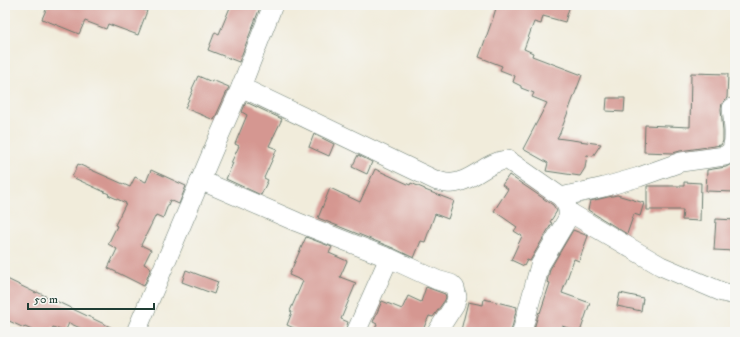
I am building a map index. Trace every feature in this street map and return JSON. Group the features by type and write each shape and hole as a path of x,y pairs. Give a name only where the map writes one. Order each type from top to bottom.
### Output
{"street":[{"path":"136,332 241,87 272,5"},
{"path":"241,87 437,181 448,183 458,182 496,162 508,160 565,205 661,266 722,292 735,295"},
{"path":"565,205 604,187 681,162 725,156 730,152 733,146 734,136 732,108"},
{"path":"200,180 297,222 450,284 455,288 457,297 455,304 437,332"},
{"path":"522,332 540,265 568,218 565,205"},
{"path":"356,332 389,258"}],"building":[{"path":"48,5 129,5 147,11 138,35 108,24 106,29 85,21 79,34 42,19"},
{"path":"231,5 261,5 239,62 208,50 215,32 219,34"},
{"path":"497,5 570,5 565,22 543,16 541,24 534,22 524,49 533,53 532,56 582,75 557,138 601,144 593,156 587,155 585,168 580,176 546,171 548,163 523,149 547,103 532,97 534,93 521,88 521,86 513,82 515,76 500,70 502,66 479,57"},
{"path":"691,73 728,74 727,98 722,103 721,109 723,141 721,145 673,153 644,152 645,125 690,127"},
{"path":"198,76 229,87 214,120 185,108"},
{"path":"607,98 625,98 624,112 606,111"},
{"path":"246,102 282,119 269,146 277,149 264,178 268,180 261,195 226,179 233,163 231,163 239,146 235,144 247,115 242,112"},
{"path":"314,134 334,144 329,156 309,147"},
{"path":"358,155 372,162 367,174 352,167"},
{"path":"735,162 735,192 706,191 707,170 726,167"},
{"path":"78,164 130,187 135,177 146,182 151,170 186,186 179,204 170,200 163,218 156,215 141,245 151,250 144,264 151,268 144,286 108,268 117,249 108,244 117,226 115,225 126,203 72,177"},
{"path":"375,169 410,185 411,183 454,201 448,219 435,214 425,242 421,241 414,258 318,218 330,188 360,202"},
{"path":"509,175 553,205 557,211 550,222 552,223 530,261 527,260 524,266 511,260 522,236 514,231 517,227 494,211 508,189 502,185"},
{"path":"684,182 701,183 700,221 682,220 683,210 647,210 647,186 684,186"},
{"path":"617,195 644,203 640,216 634,214 627,234 588,210 590,201"},
{"path":"716,219 735,220 735,251 714,250"},
{"path":"573,230 588,236 579,261 574,259 562,293 590,303 580,332 562,326 562,332 533,332 550,283 547,282 550,269"},
{"path":"306,237 332,247 329,253 347,261 340,277 356,283 341,319 348,322 345,332 303,332 287,325 292,312 290,311 303,281 289,275"},
{"path":"186,270 218,282 214,294 182,282"},
{"path":"5,278 121,332 89,332 69,323 65,332 53,327 51,332 36,332 25,327 24,328 5,319"},
{"path":"426,287 445,294 446,297 433,317 429,316 422,332 374,332 377,324 373,322 382,301 402,309 408,296 421,302"},
{"path":"620,293 643,298 641,311 617,306"},
{"path":"484,299 517,307 511,332 470,332 461,330 468,302 483,305"}]}
